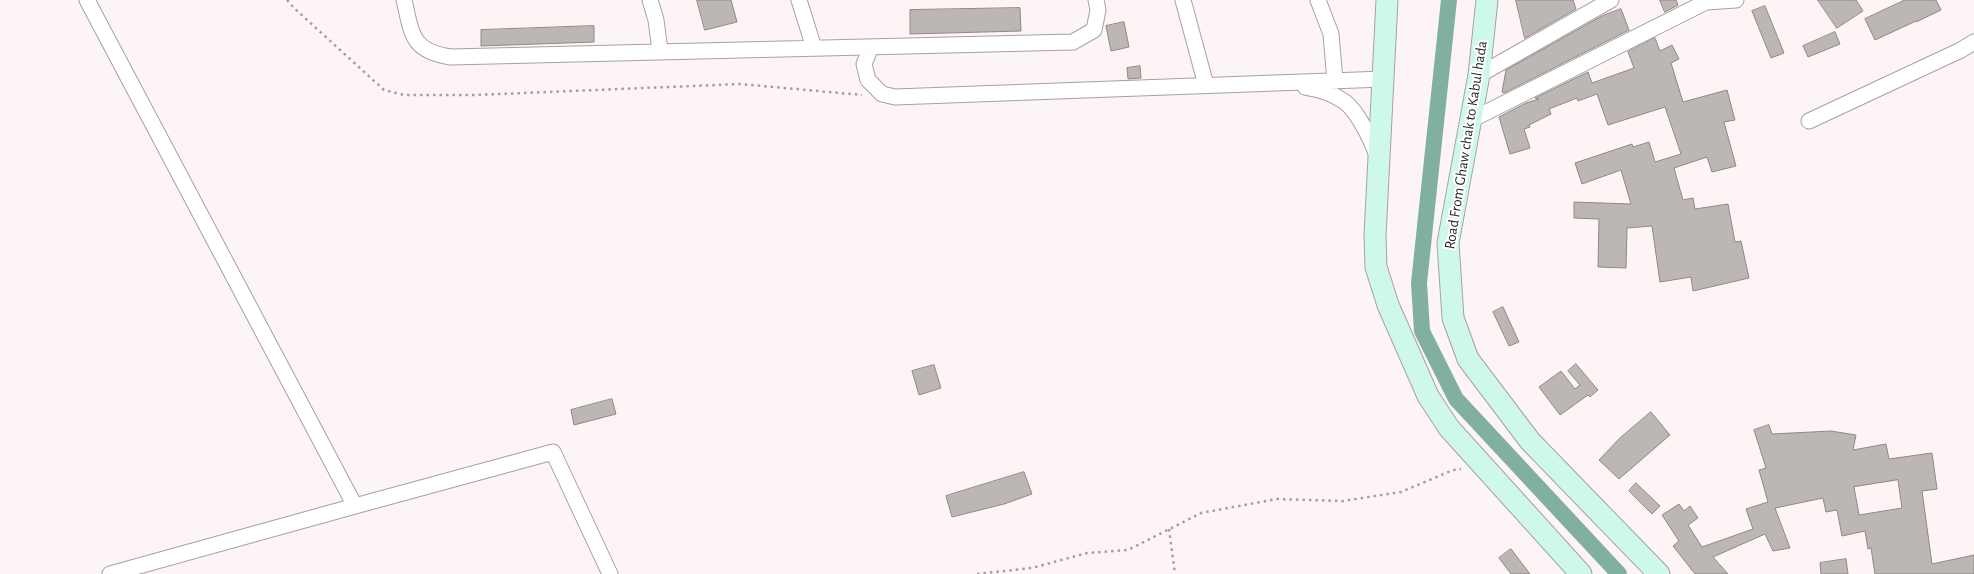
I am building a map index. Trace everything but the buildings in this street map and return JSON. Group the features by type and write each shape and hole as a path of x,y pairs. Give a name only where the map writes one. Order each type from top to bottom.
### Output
{"street":[{"path":"87,0 355,506"},
{"path":"404,0 412,31 418,44 433,54 451,57 1073,42 1094,30 1098,10 1096,0"},
{"path":"650,0 656,20 660,51"},
{"path":"799,0 814,48"},
{"path":"1183,0 1206,85"},
{"path":"1318,0 1330,34 1335,81"},
{"path":"1386,0 1384,79 1375,236 1376,267 1388,305 1428,396 1449,428 1581,574"},
{"name":"Road From Ghaw chak to Kabul hada","path":"1487,0 1479,74 1469,120 1448,244 1453,318 1468,359 1530,441 1659,574"},
{"path":"1479,74 1611,0"},
{"path":"1469,120 1706,2 1736,0"},
{"path":"1809,121 1961,50 1974,42"},
{"path":"871,47 864,64 868,80 882,94 895,97 1384,79"},
{"path":"1281,83 1319,90 1346,103 1364,128 1378,160"},
{"path":"110,574 553,452 610,574"}],"path":[{"path":"288,0 294,8 384,90 404,95 475,95 740,84 867,95 876,87"},
{"path":"977,574 1032,568 1087,553 1128,550 1201,513 1277,499 1343,502 1401,492 1453,470 1482,465"},
{"path":"1169,529 1175,574"}],"waterway":[{"path":"1449,0 1419,283 1422,331 1456,399 1619,574"}]}
